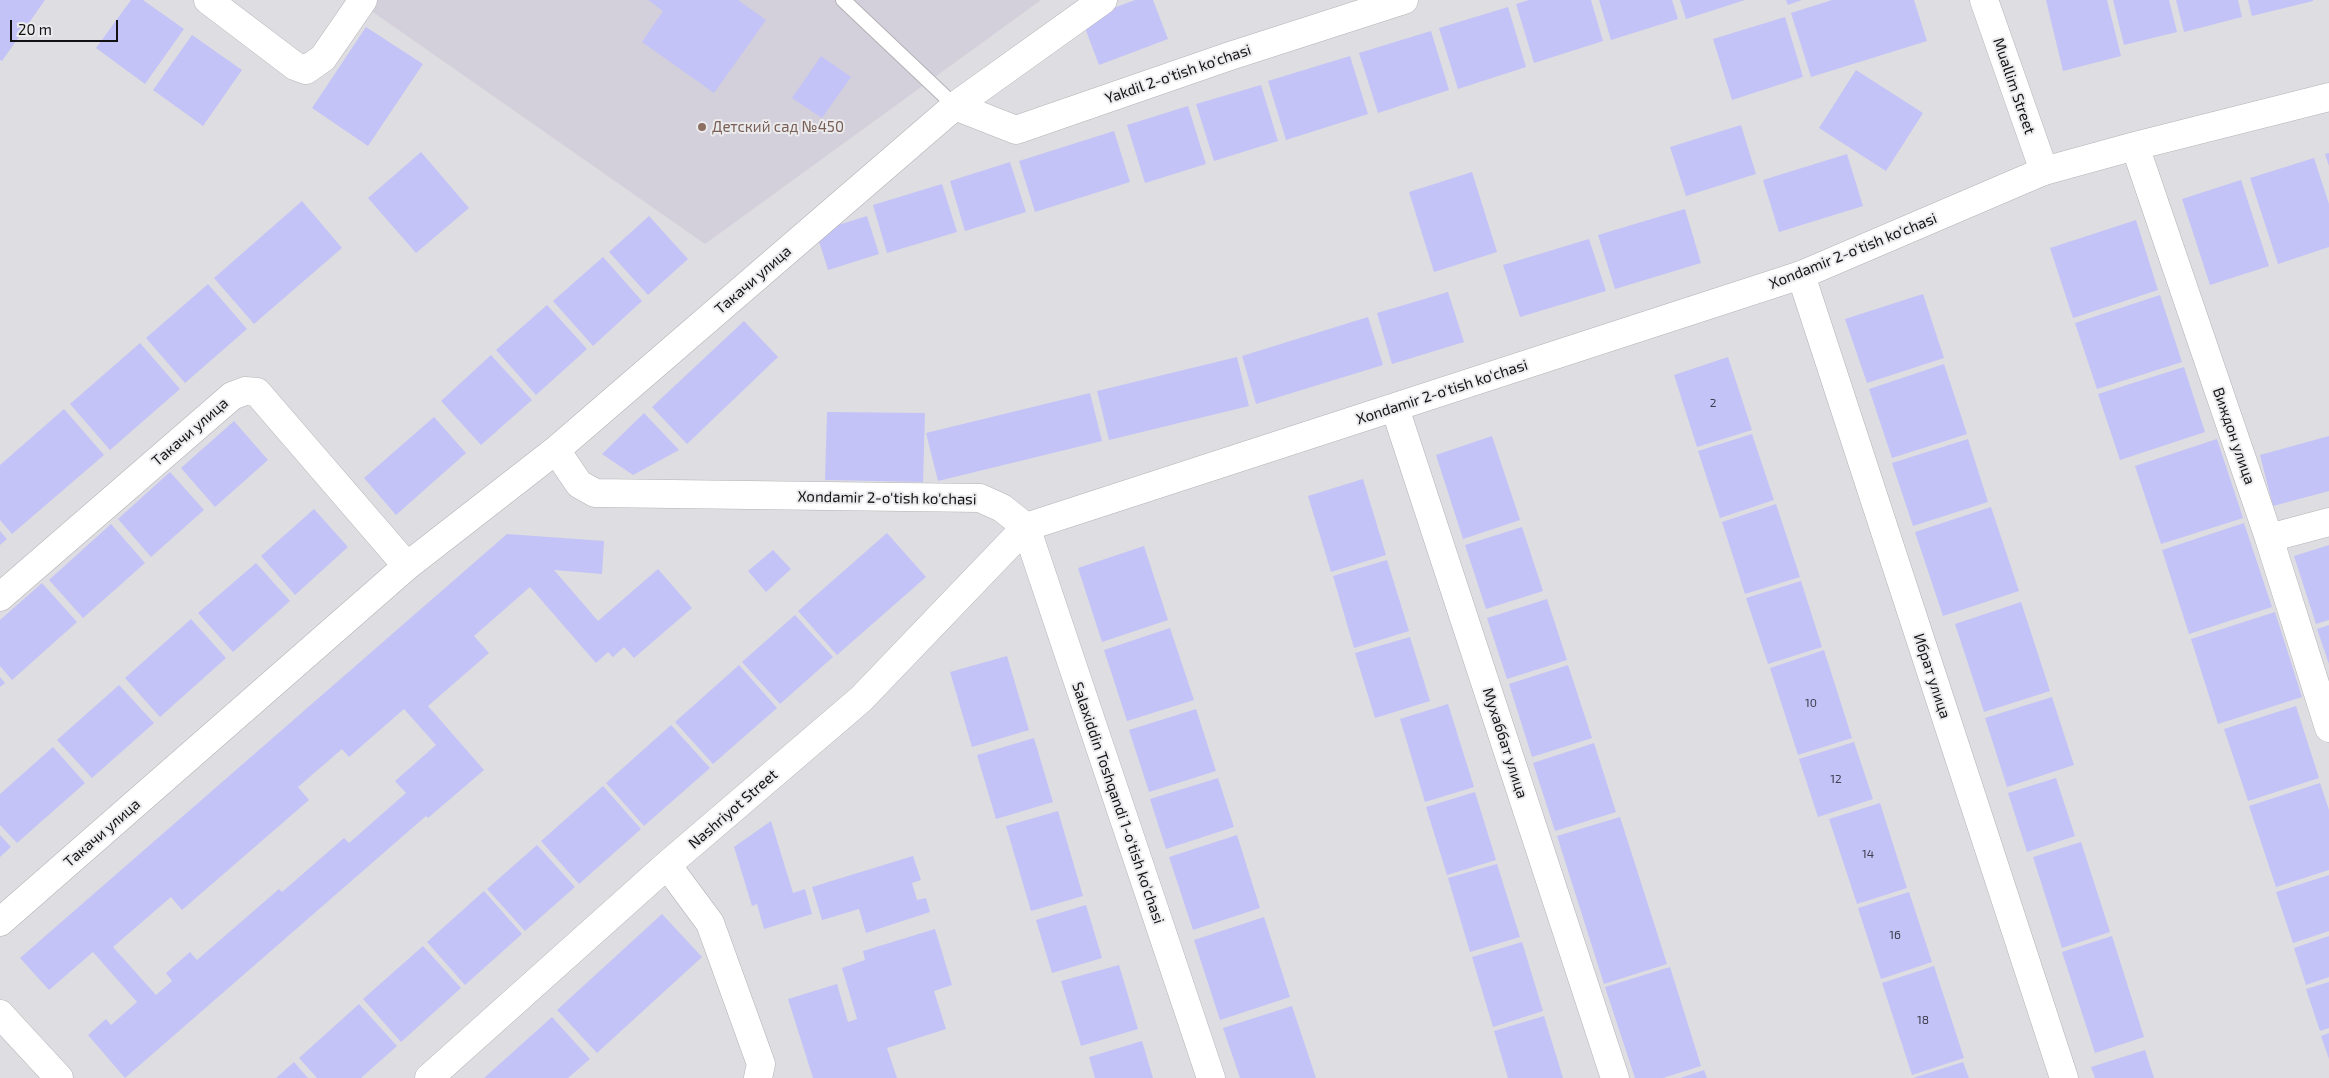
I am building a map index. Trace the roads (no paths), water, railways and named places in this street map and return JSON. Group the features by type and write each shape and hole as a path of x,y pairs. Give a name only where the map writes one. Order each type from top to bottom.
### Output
{"street":[{"path":"208,0 295,66 306,70 323,58 363,0"},
{"name":"Такачи улица","path":"0,922 407,566 556,450 955,106 1103,0"},
{"name":"Yakdil 2-o'tish ko'chasi","path":"955,106 1016,130 1221,59 1404,0"},
{"name":"Muallim Street","path":"1984,0 2044,171"},
{"name":"Xondamir 2-o'tish ko'chasi","path":"556,450 580,484 595,493 980,498 1002,508 1026,527 1801,275 2044,171 2329,97"},
{"name":"Виждон улица","path":"2135,146 2268,538 2329,728"},
{"name":"Ибрат улица","path":"1801,275 2064,1078"},
{"name":"Такачи улица","path":"0,597 232,396 245,391 257,392 407,566"},
{"name":"Мухаббат улица","path":"1395,408 1615,1078"},
{"path":"2268,538 2329,522"},
{"name":"Nashriyot Street","path":"429,1078 667,865 861,699 1026,527"},
{"name":"Salaxiddin Toshqandi 1-o'tish ko'chasi","path":"1026,527 1211,1078"},
{"path":"667,865 710,923 761,1064 758,1078"},
{"path":"0,1014 59,1078"}],"lane":[{"path":"843,0 955,106"}],"place":[{"name":"Детский сад №450","path":"702,127"}]}
